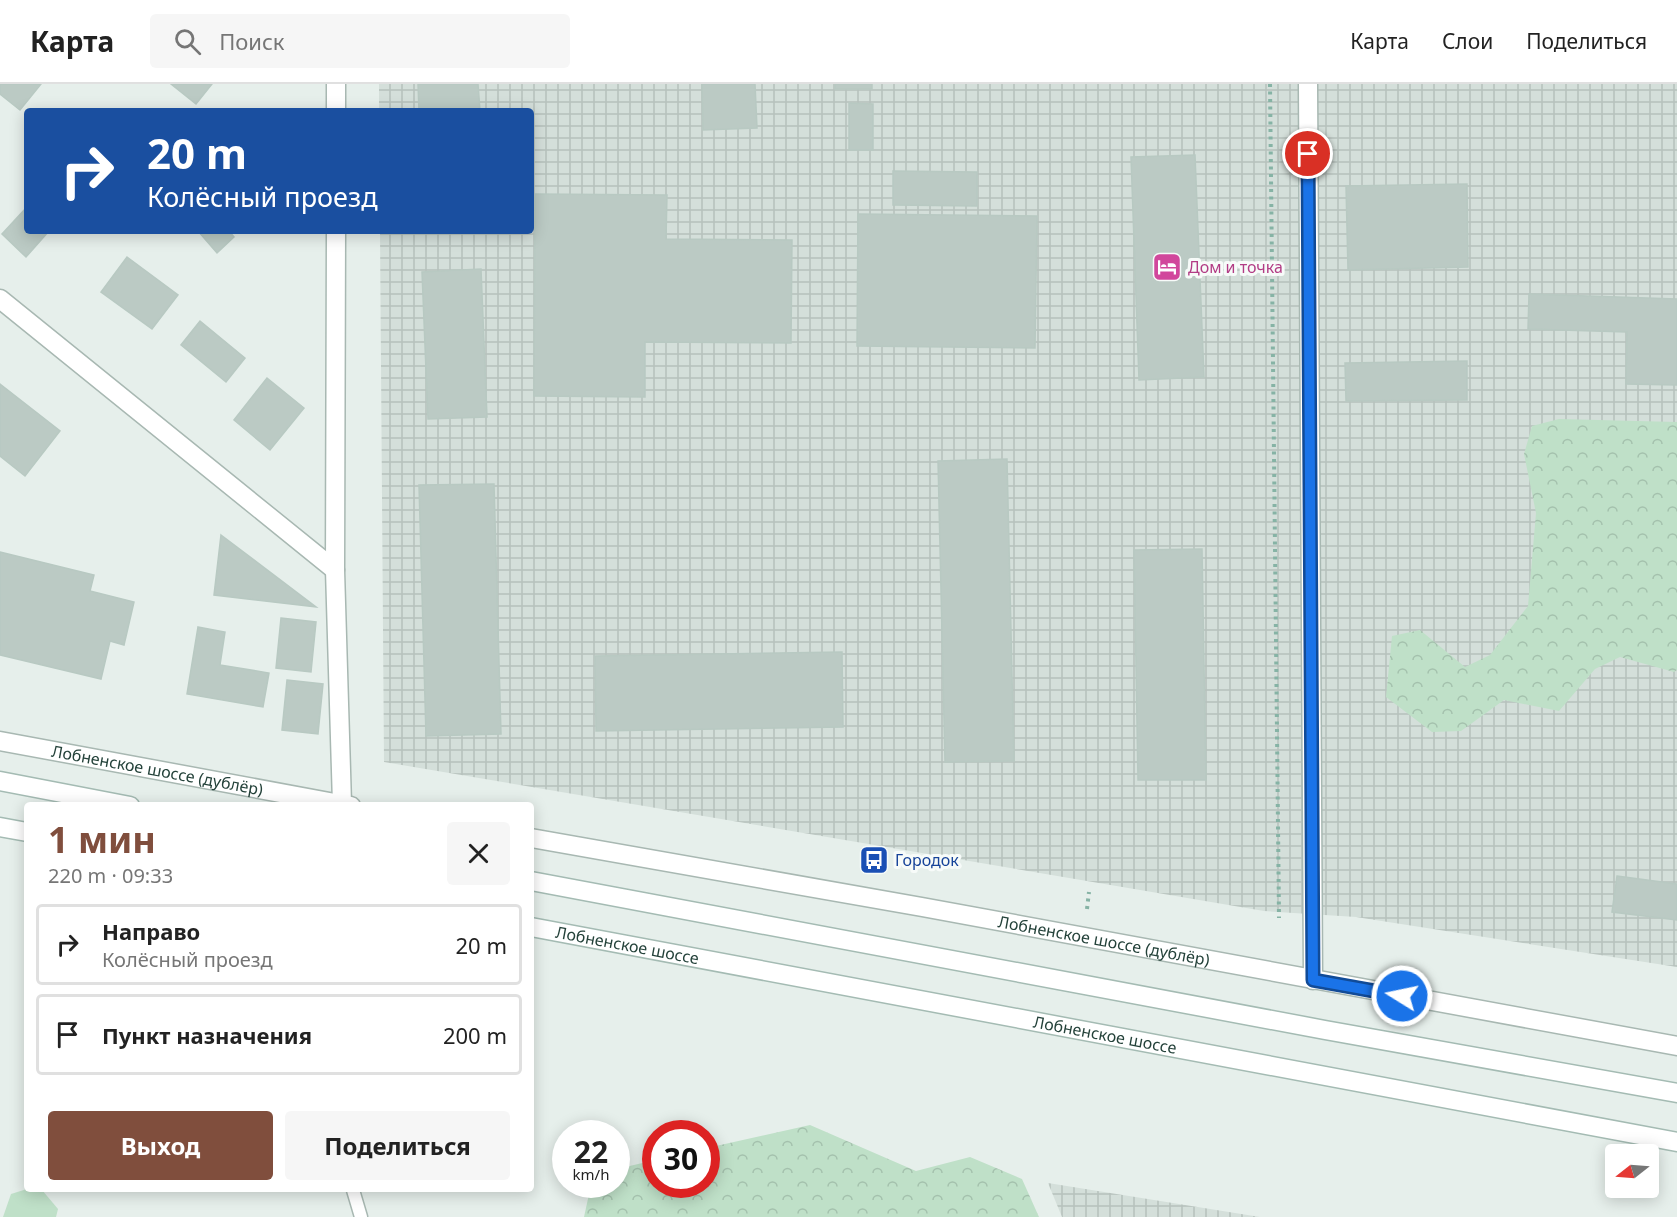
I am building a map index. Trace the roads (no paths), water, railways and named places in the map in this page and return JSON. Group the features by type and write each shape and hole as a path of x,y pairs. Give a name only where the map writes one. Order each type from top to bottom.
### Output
{"street":[{"path":"336,84 336,108"},
{"path":"1308,84 1313,980"},
{"path":"336,234 335,570 346,802"},
{"path":"0,299 335,570"},
{"name":"Лобненское шоссе (дублёр)","path":"0,741 330,802"},
{"path":"0,781 109,802"},
{"path":"0,827 24,831"},
{"name":"Лобненское шоссе (дублёр)","path":"534,839 933,909 1677,1046"},
{"path":"534,882 1313,1028 1677,1093"},
{"name":"Лобненское шоссе","path":"534,928 1677,1142"}],"lane":[{"path":"354,1192 361,1217"}],"place":[{"name":"Дом и точка","path":"1167,267"},
{"name":"Городок","path":"874,860"}]}
